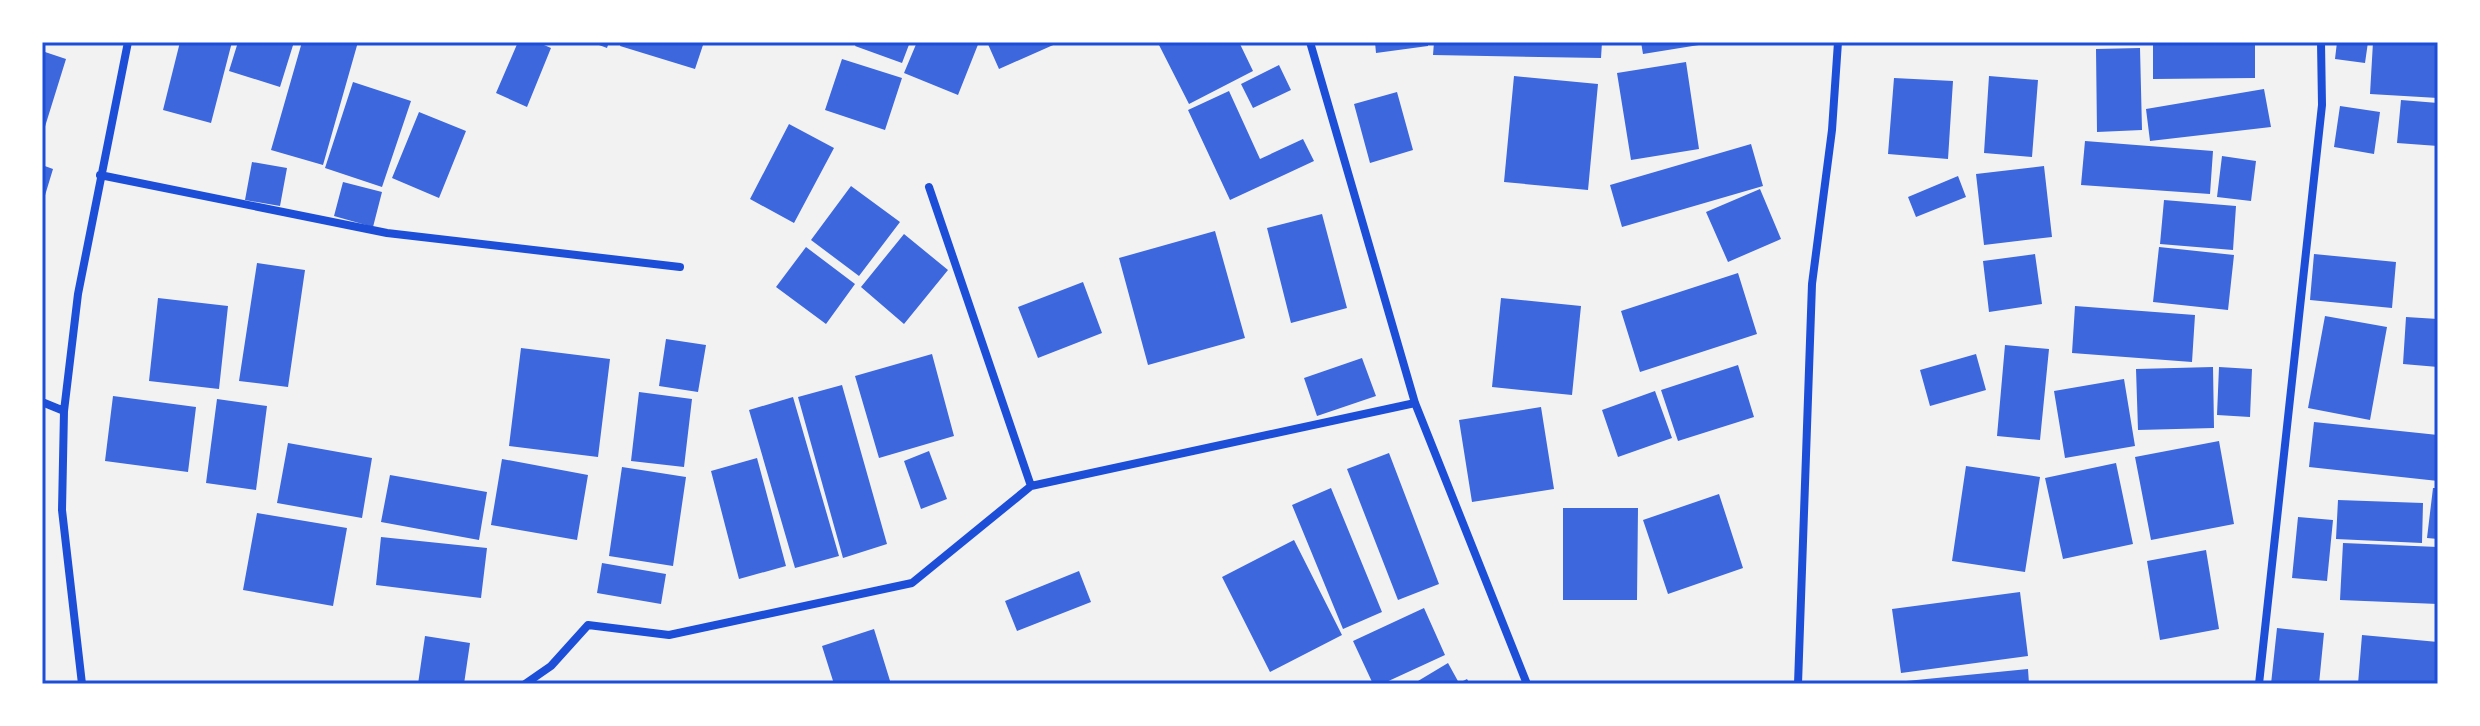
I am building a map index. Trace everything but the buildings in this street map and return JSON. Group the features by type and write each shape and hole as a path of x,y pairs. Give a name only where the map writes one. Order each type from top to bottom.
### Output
{"street":[{"path":"82,684 62,510 64,411 78,294 128,42"},
{"path":"1310,42 1415,403 1527,684"},
{"path":"1798,684 1812,284 1832,130 1838,42"},
{"path":"2259,684 2322,105 2321,42"},
{"path":"100,175 387,233 680,267"},
{"path":"929,187 1031,486"},
{"path":"42,402 64,411"},
{"path":"525,684 551,666 588,625 669,635 912,583 1031,486 1415,403"}]}
